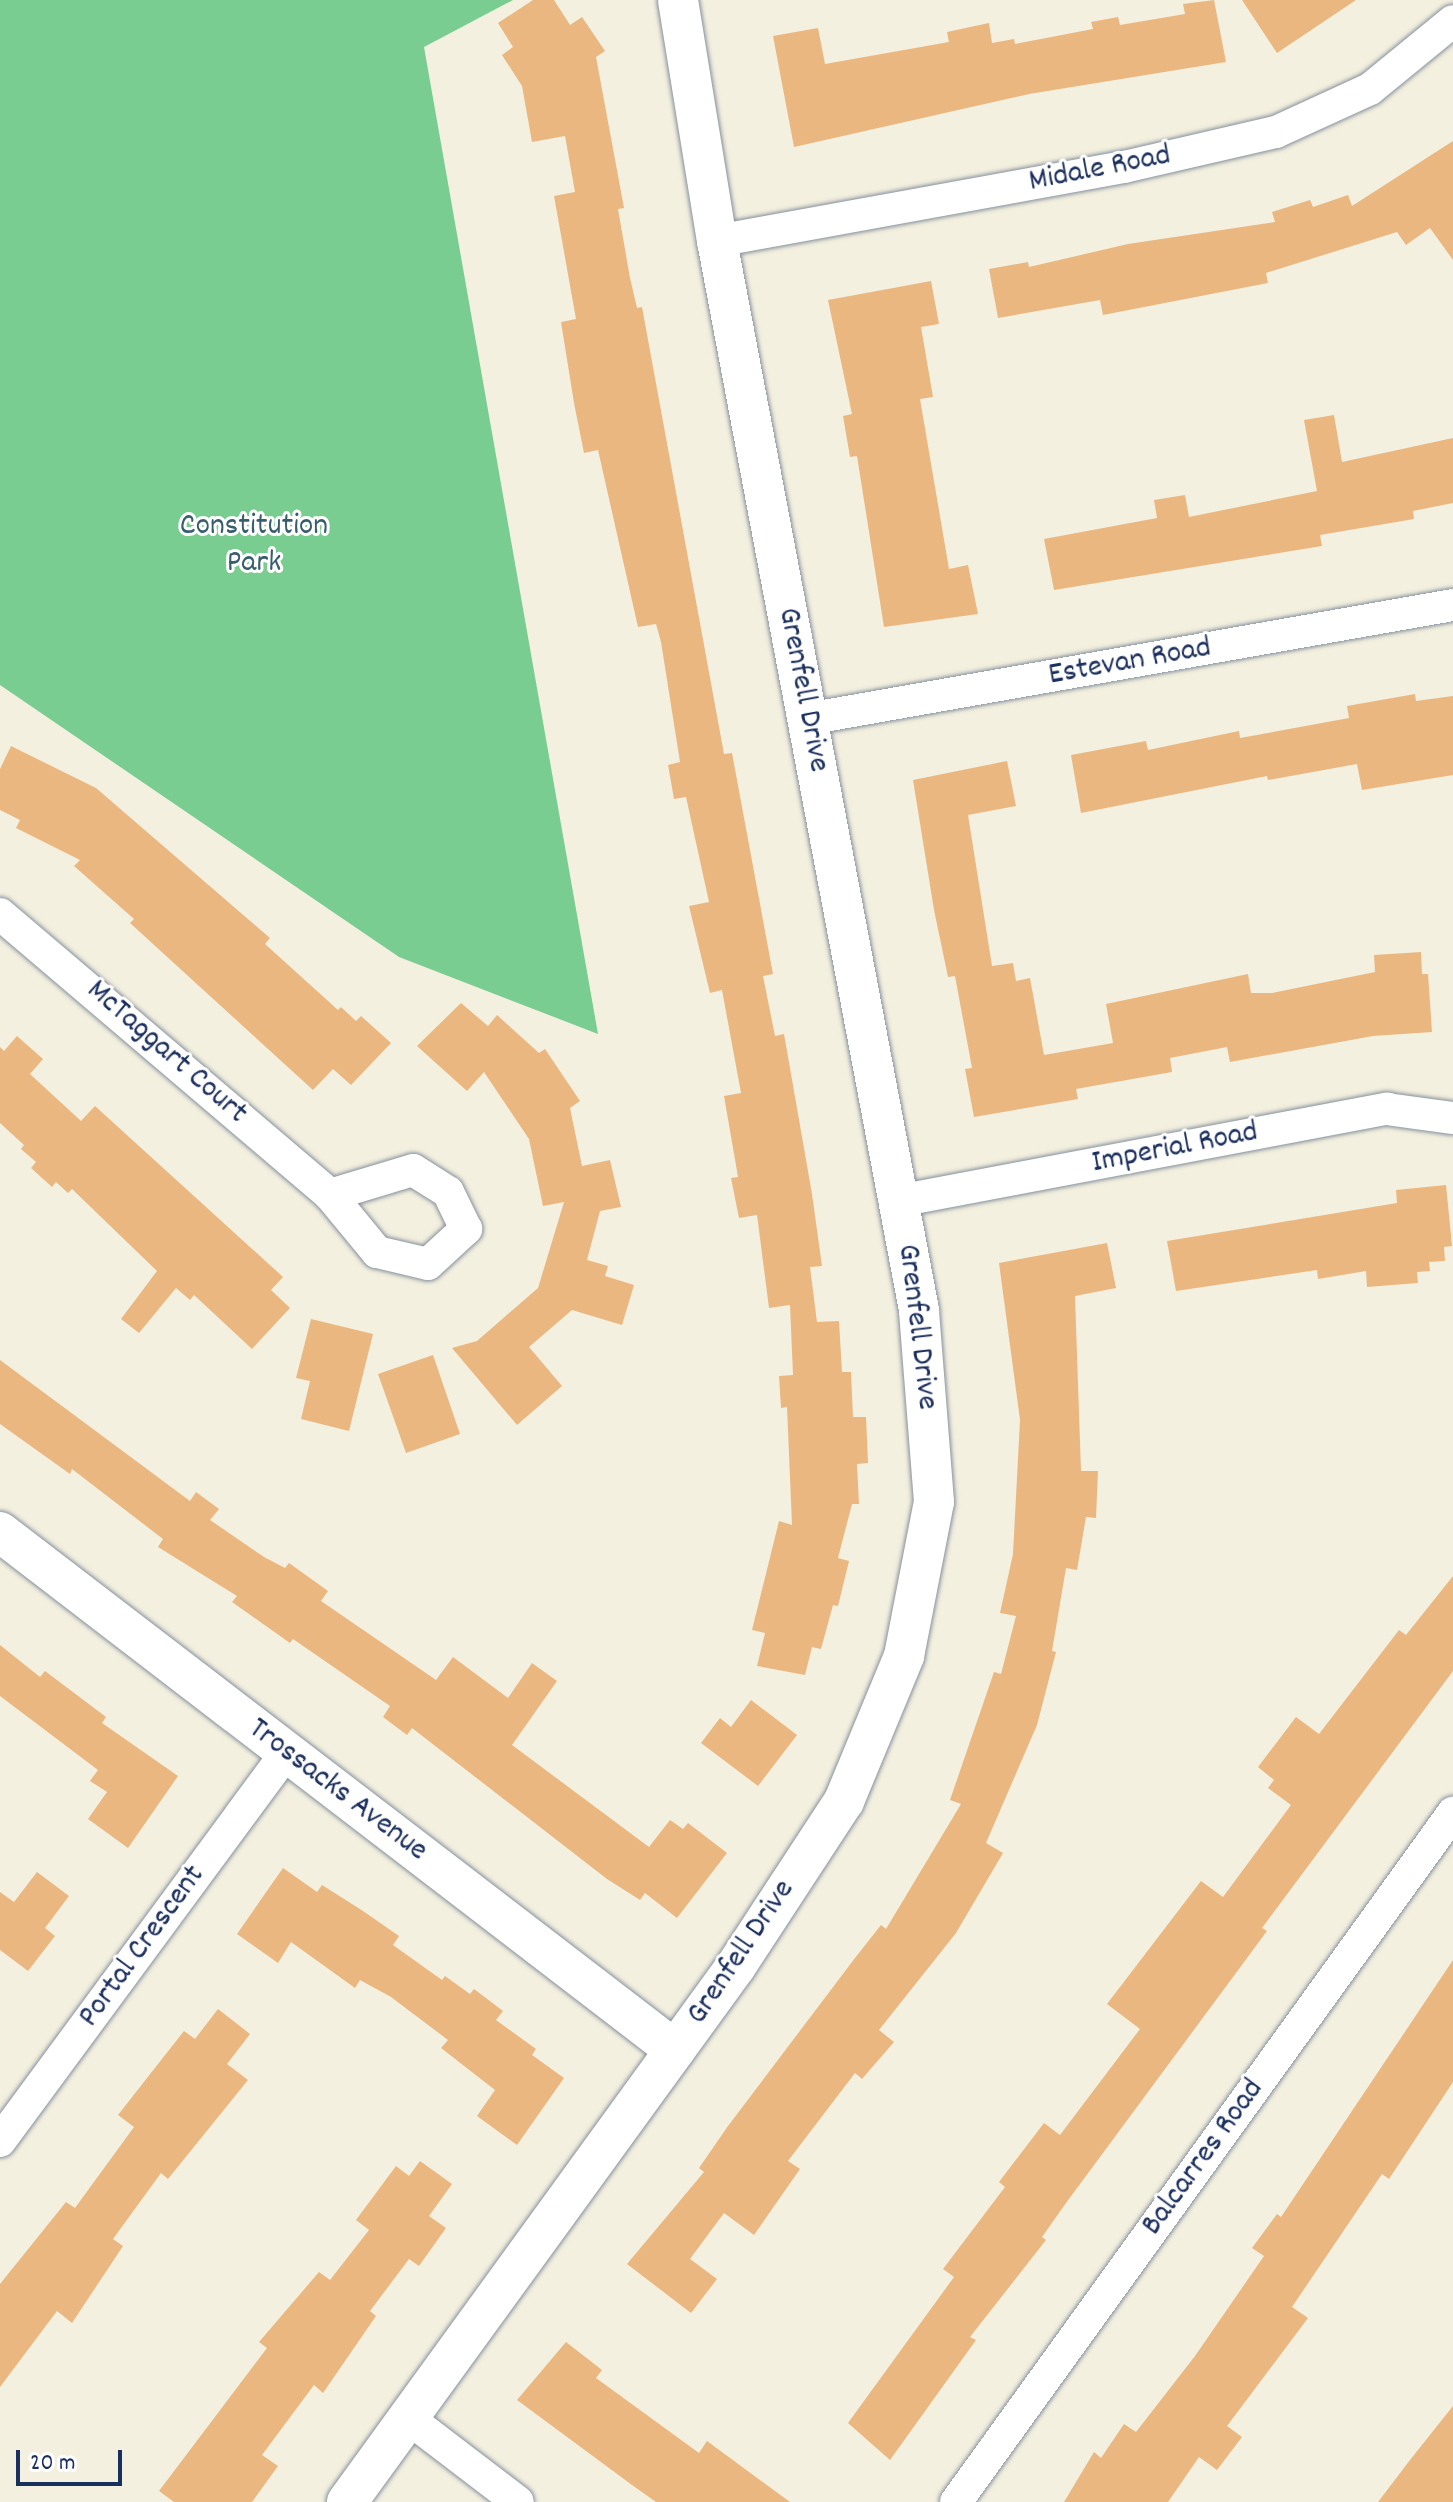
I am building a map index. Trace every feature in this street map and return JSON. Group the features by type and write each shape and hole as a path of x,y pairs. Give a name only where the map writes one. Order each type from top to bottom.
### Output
{"street":[{"name":"Grenfell Drive","path":"347,2502 675,2050 844,1801 904,1656 934,1502 919,1310 717,241 678,0"},
{"name":"Midale Road","path":"717,241 1124,167 1276,132 1370,89 1453,21"},
{"name":"Estevan Road","path":"807,719 1453,605"},
{"name":"McTaggart Court","path":"0,914 330,1195"},
{"name":"Imperial Road","path":"898,1201 1387,1109 1453,1118"},
{"name":"Trossacks Avenue","path":"0,1532 675,2050"},
{"name":"Portal Crescent","path":"0,2141 286,1753"},
{"name":"Balcarres Road","path":"956,2502 1453,1813"},
{"path":"408,2418 518,2502"}],"green space":[{"name":"Constitution Park","path":"0,0 513,0 424,47 598,1034 399,957 0,685"}],"building":[{"path":"533,0 554,0 570,25 582,17 605,51 596,57 624,208 618,209 630,278 637,308 642,307 724,754 732,753 773,974 763,976 775,1036 784,1034 812,1194 822,1266 810,1267 817,1322 839,1321 842,1372 851,1372 853,1417 866,1417 868,1463 857,1464 859,1504 852,1504 838,1558 849,1561 838,1606 833,1605 821,1649 812,1647 805,1675 757,1666 765,1633 752,1630 779,1521 792,1525 787,1407 781,1408 779,1376 793,1375 790,1305 769,1308 757,1215 739,1218 731,1178 738,1177 724,1096 741,1093 722,990 710,993 689,906 709,902 686,797 674,799 668,765 680,762 661,642 656,624 638,627 598,450 584,453 574,403 561,322 576,319 554,196 575,192 565,136 532,142 522,86 502,55 513,47 498,23"},
{"path":"1214,0 1226,62 1029,94 794,147 773,36 818,28 825,64 949,42 947,32 989,23 992,43 1014,39 1015,44 1093,29 1091,22 1118,17 1120,25 1185,14 1183,4"},
{"path":"1242,0 1356,0 1277,53"},
{"path":"1453,141 1453,260 1430,228 1406,245 1397,232 1266,273 1268,283 1103,315 1100,300 998,318 989,269 1028,262 1029,267 1128,244 1275,222 1272,212 1310,200 1313,207 1348,195 1352,206"},
{"path":"931,281 939,324 921,327 933,397 920,399 949,569 968,565 978,614 884,627 857,456 850,457 843,416 852,414 828,300"},
{"path":"1334,415 1342,462 1453,438 1453,503 1413,511 1414,519 1320,535 1322,546 1054,590 1044,539 1157,518 1154,500 1185,495 1189,517 1317,491 1304,420"},
{"path":"1415,694 1416,701 1453,696 1453,775 1362,790 1357,764 1268,780 1267,776 1081,813 1071,755 1146,741 1148,750 1239,731 1240,738 1349,718 1347,706"},
{"path":"11,746 96,788 270,938 265,944 338,1010 341,1007 356,1021 361,1016 391,1043 351,1085 333,1069 313,1090 130,923 134,919 74,866 80,860 16,828 20,820 0,810 0,769"},
{"path":"1007,761 1016,806 968,815 992,966 1013,963 1016,981 1030,978 1044,1055 1113,1043 1106,1004 1248,974 1251,993 1272,993 1375,972 1374,955 1421,952 1422,974 1428,974 1432,1032 1373,1036 1230,1062 1227,1047 1170,1058 1172,1072 1076,1089 1078,1099 974,1117 965,1069 972,1068 955,976 948,977 934,910 913,780"},
{"path":"461,1003 488,1026 497,1015 539,1053 545,1049 580,1101 570,1108 582,1166 610,1160 621,1207 600,1211 587,1260 608,1266 605,1276 634,1285 622,1325 572,1310 529,1347 562,1386 517,1425 452,1348 477,1341 538,1288 564,1202 543,1206 529,1139 484,1072 467,1091 417,1046"},
{"path":"17,1036 43,1059 30,1074 81,1121 95,1106 283,1277 271,1290 290,1308 252,1349 194,1295 190,1300 176,1288 139,1333 121,1319 157,1271 72,1189 68,1193 56,1182 52,1187 31,1168 36,1162 21,1149 24,1145 0,1123 0,1047 4,1051"},
{"path":"1446,1185 1452,1246 1444,1247 1445,1261 1429,1262 1430,1271 1417,1272 1418,1283 1367,1287 1366,1271 1318,1279 1317,1270 1176,1291 1167,1241 1397,1203 1396,1190"},
{"path":"1107,1243 1116,1288 1075,1296 1081,1471 1098,1471 1096,1518 1086,1517 1077,1570 1066,1568 1052,1651 1056,1652 1037,1725 986,1843 1003,1853 956,1933 879,2030 894,2042 862,2079 855,2073 788,2161 800,2169 754,2235 724,2213 690,2259 717,2279 691,2313 627,2264 704,2172 699,2168 728,2126 855,1958 881,1925 886,1929 961,1804 950,1800 994,1672 1001,1674 1016,1616 1000,1613 1013,1554 1020,1420 999,1263"},
{"path":"311,1319 373,1334 349,1431 301,1419 310,1381 296,1378"},
{"path":"433,1355 460,1434 406,1453 378,1374"},
{"path":"0,1360 190,1501 196,1492 219,1509 210,1520 264,1557 285,1568 289,1563 328,1591 321,1601 436,1680 453,1657 508,1698 532,1663 557,1681 512,1745 649,1847 670,1820 683,1829 688,1823 727,1853 677,1918 645,1893 640,1900 607,1879 412,1728 407,1735 383,1717 390,1706 293,1639 290,1643 232,1602 237,1596 158,1547 163,1539 72,1469 70,1474 0,1424"},
{"path":"1453,1576 1453,1671 1262,1928 1267,1931 1066,2203 1042,2237 1046,2240 970,2337 976,2340 890,2460 848,2423 954,2277 943,2269 1005,2187 999,2182 1044,2123 1060,2135 1140,2029 1107,2004 1201,1881 1223,1897 1291,1805 1268,1788 1274,1780 1258,1767 1296,1717 1319,1734 1399,1630 1406,1635"},
{"path":"0,1645 40,1677 45,1671 106,1717 102,1723 178,1776 128,1848 88,1819 107,1792 90,1781 98,1770 0,1696"},
{"path":"751,1700 797,1735 758,1786 701,1743 720,1718 731,1727"},
{"path":"283,1868 317,1892 322,1885 399,1936 393,1945 442,1980 445,1976 470,1994 474,1989 503,2011 496,2020 536,2049 532,2055 564,2078 517,2145 477,2116 495,2090 441,2048 448,2040 391,1997 360,1980 355,1988 291,1942 278,1963 237,1934"},
{"path":"37,1872 69,1896 45,1928 55,1936 28,1971 0,1950 0,1892 14,1902"},
{"path":"1453,1960 1453,2082 1389,2179 1382,2174 1292,2307 1308,2318 1227,2426 1242,2437 1217,2470 1199,2457 1168,2502 1064,2502 1094,2452 1101,2458 1124,2424 1136,2432 1195,2356 1264,2256 1252,2248 1277,2214 1281,2217"},
{"path":"218,2009 250,2034 227,2064 248,2080 168,2179 161,2173 113,2239 123,2246 72,2323 57,2311 0,2387 0,2284 66,2202 75,2208 134,2127 118,2115 184,2031 195,2039"},
{"path":"420,2161 452,2184 429,2216 446,2228 419,2266 409,2259 370,2311 376,2316 323,2393 314,2385 262,2455 278,2466 252,2502 174,2502 159,2491 267,2348 259,2342 319,2272 330,2280 369,2230 356,2220 396,2166 409,2176"},
{"path":"566,2342 602,2370 596,2378 699,2453 707,2441 790,2502 656,2502 632,2485 517,2400"},
{"path":"1453,2406 1453,2502 1378,2502 1410,2460"}]}
